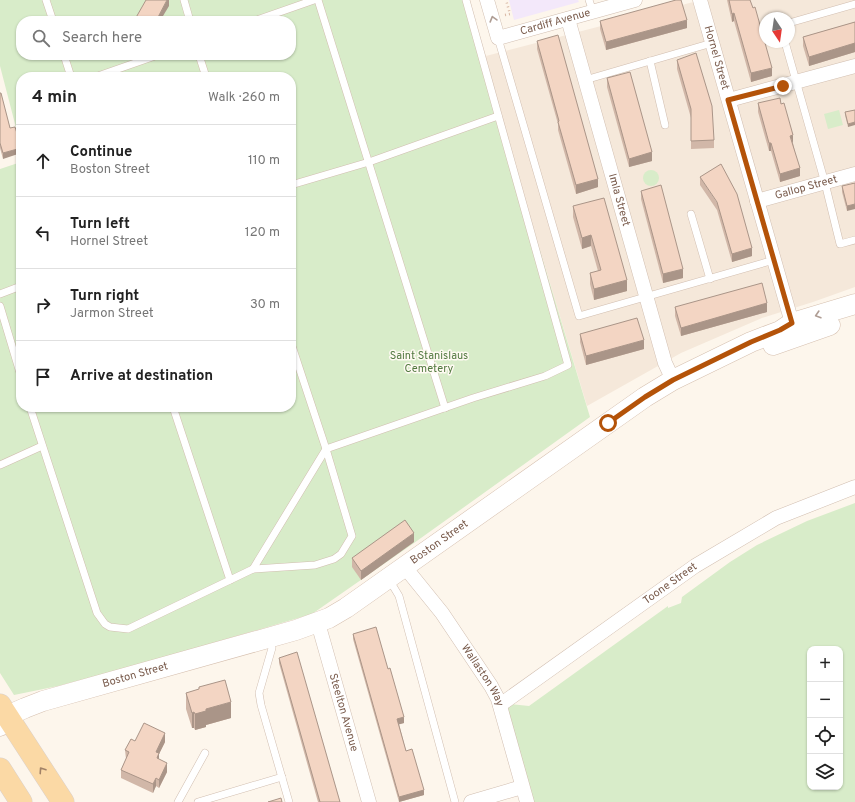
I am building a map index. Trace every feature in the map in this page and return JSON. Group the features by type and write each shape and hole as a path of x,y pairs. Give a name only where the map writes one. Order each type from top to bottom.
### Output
{"main road":[{"name":"Boston Street","path":"4,722 24,708 43,701 296,630 319,627 346,608 407,570 524,488 645,397 673,380 792,323 855,304"},
{"name":"Boston Street","path":"524,488 649,406 714,370 766,347 823,327 855,318"},
{"name":"Boston Street","path":"4,722 30,719 47,712 272,648 319,627 350,616 393,586 407,570"},
{"path":"4,722 63,802"},
{"path":"0,769 21,802"}],"street":[{"path":"487,0 498,38"},
{"name":"Cardiff Avenue","path":"498,38 568,19 591,6 636,0"},
{"name":"Hornel Street","path":"700,0 792,323"},
{"name":"Imla Street","path":"568,19 665,363 673,380"},
{"path":"728,100 855,66"},
{"name":"Gallop Street","path":"758,201 855,174"},
{"name":"Toone Street","path":"500,705 695,566 776,518 855,487"},
{"name":"Wallaston Way","path":"407,570 442,613 491,686 500,705 527,802"},
{"name":"Steelton Avenue","path":"319,627 369,802"},
{"path":"471,802 522,787"}],"lane":[{"path":"46,0 51,16"},
{"path":"184,0 189,16"},
{"path":"268,16 314,0"},
{"path":"318,0 445,408"},
{"path":"253,569 326,449 473,398 545,376 568,365 466,0"},
{"path":"795,21 855,4"},
{"path":"498,38 579,316 647,298 774,260"},
{"path":"585,80 712,43"},
{"path":"787,48 825,183 840,244 855,240"},
{"path":"66,60 69,72"},
{"path":"109,72 144,60"},
{"path":"201,60 204,72"},
{"path":"650,61 665,125"},
{"path":"296,184 369,162 498,116"},
{"path":"691,214 710,279"},
{"path":"0,294 16,288"},
{"path":"0,306 16,359"},
{"path":"32,412 98,613 105,624 110,627 128,629 253,569 315,565 334,559 341,554 352,536 326,449 296,358"},
{"path":"175,412 230,580"},
{"path":"0,465 42,446"},
{"path":"393,586 399,596 455,802"},
{"path":"272,648 259,693 261,705 289,802"},
{"path":"178,802 205,753"},
{"path":"198,802 282,777"}],"path":[{"path":"503,15 510,14 506,0"}],"shaded area":[{"path":"509,0 578,0 579,2 514,20"},
{"path":"701,0 855,0 855,287 762,318 681,353 587,406 482,57"}],"green space":[{"name":"Saint Stanislaus Cemetery","path":"0,0 469,0 482,57 590,417 312,614 151,661 58,686 14,695 0,673 0,169 16,164 16,412 296,412 296,72 16,72 16,128 0,66"},
{"path":"839,110 843,125 828,129 824,114"},
{"path":"648,170 654,170 659,175 657,184 654,186 648,186 643,181 643,175"},
{"path":"855,503 855,802 533,802 506,710 510,704 529,706 668,606 668,608 681,603 682,597 730,562 757,545 807,521"}],"building":[{"path":"146,0 167,0 159,16 137,16"},
{"path":"676,0 681,0 687,20 606,42 600,21"},
{"path":"729,0 750,0 753,8 755,7 759,21 759,48 766,48 772,68 751,73 734,13 732,14"},
{"path":"855,22 855,43 809,57 803,37"},
{"path":"558,35 598,179 576,185 537,41"},
{"path":"696,53 712,106 714,140 691,141 691,109 677,60"},
{"path":"630,72 652,152 629,159 607,78"},
{"path":"1,93 10,128 15,127 16,130 16,149 3,153 0,143"},
{"path":"780,98 781,104 784,103 793,135 790,136 800,168 780,174 771,143 769,143 758,103"},
{"path":"855,110 855,122 848,124 845,112"},
{"path":"721,164 737,194 752,248 732,254 717,202 700,177"},
{"path":"855,183 855,204 847,206 842,186"},
{"path":"661,185 683,269 663,274 641,191"},
{"path":"604,198 627,280 594,289 590,273 601,270 591,235 582,238 573,206"},
{"path":"762,283 767,303 681,328 675,307"},
{"path":"637,318 644,340 586,356 580,334"},
{"path":"405,520 414,533 361,571 352,558"},
{"path":"376,627 404,717 397,719 406,751 412,749 424,790 399,797 353,634"},
{"path":"297,652 340,802 320,802 279,658"},
{"path":"225,680 231,702 206,709 206,711 195,714 194,712 192,713 186,693 199,689 199,687"},
{"path":"144,723 165,733 156,752 159,753 157,758 167,763 159,780 156,778 153,784 121,770 129,752 125,750 131,739 135,741"},
{"path":"281,798 282,802 268,802"}],"route":[{"path":"608,423 645,397 673,380 792,323 728,100 783,86"}]}
